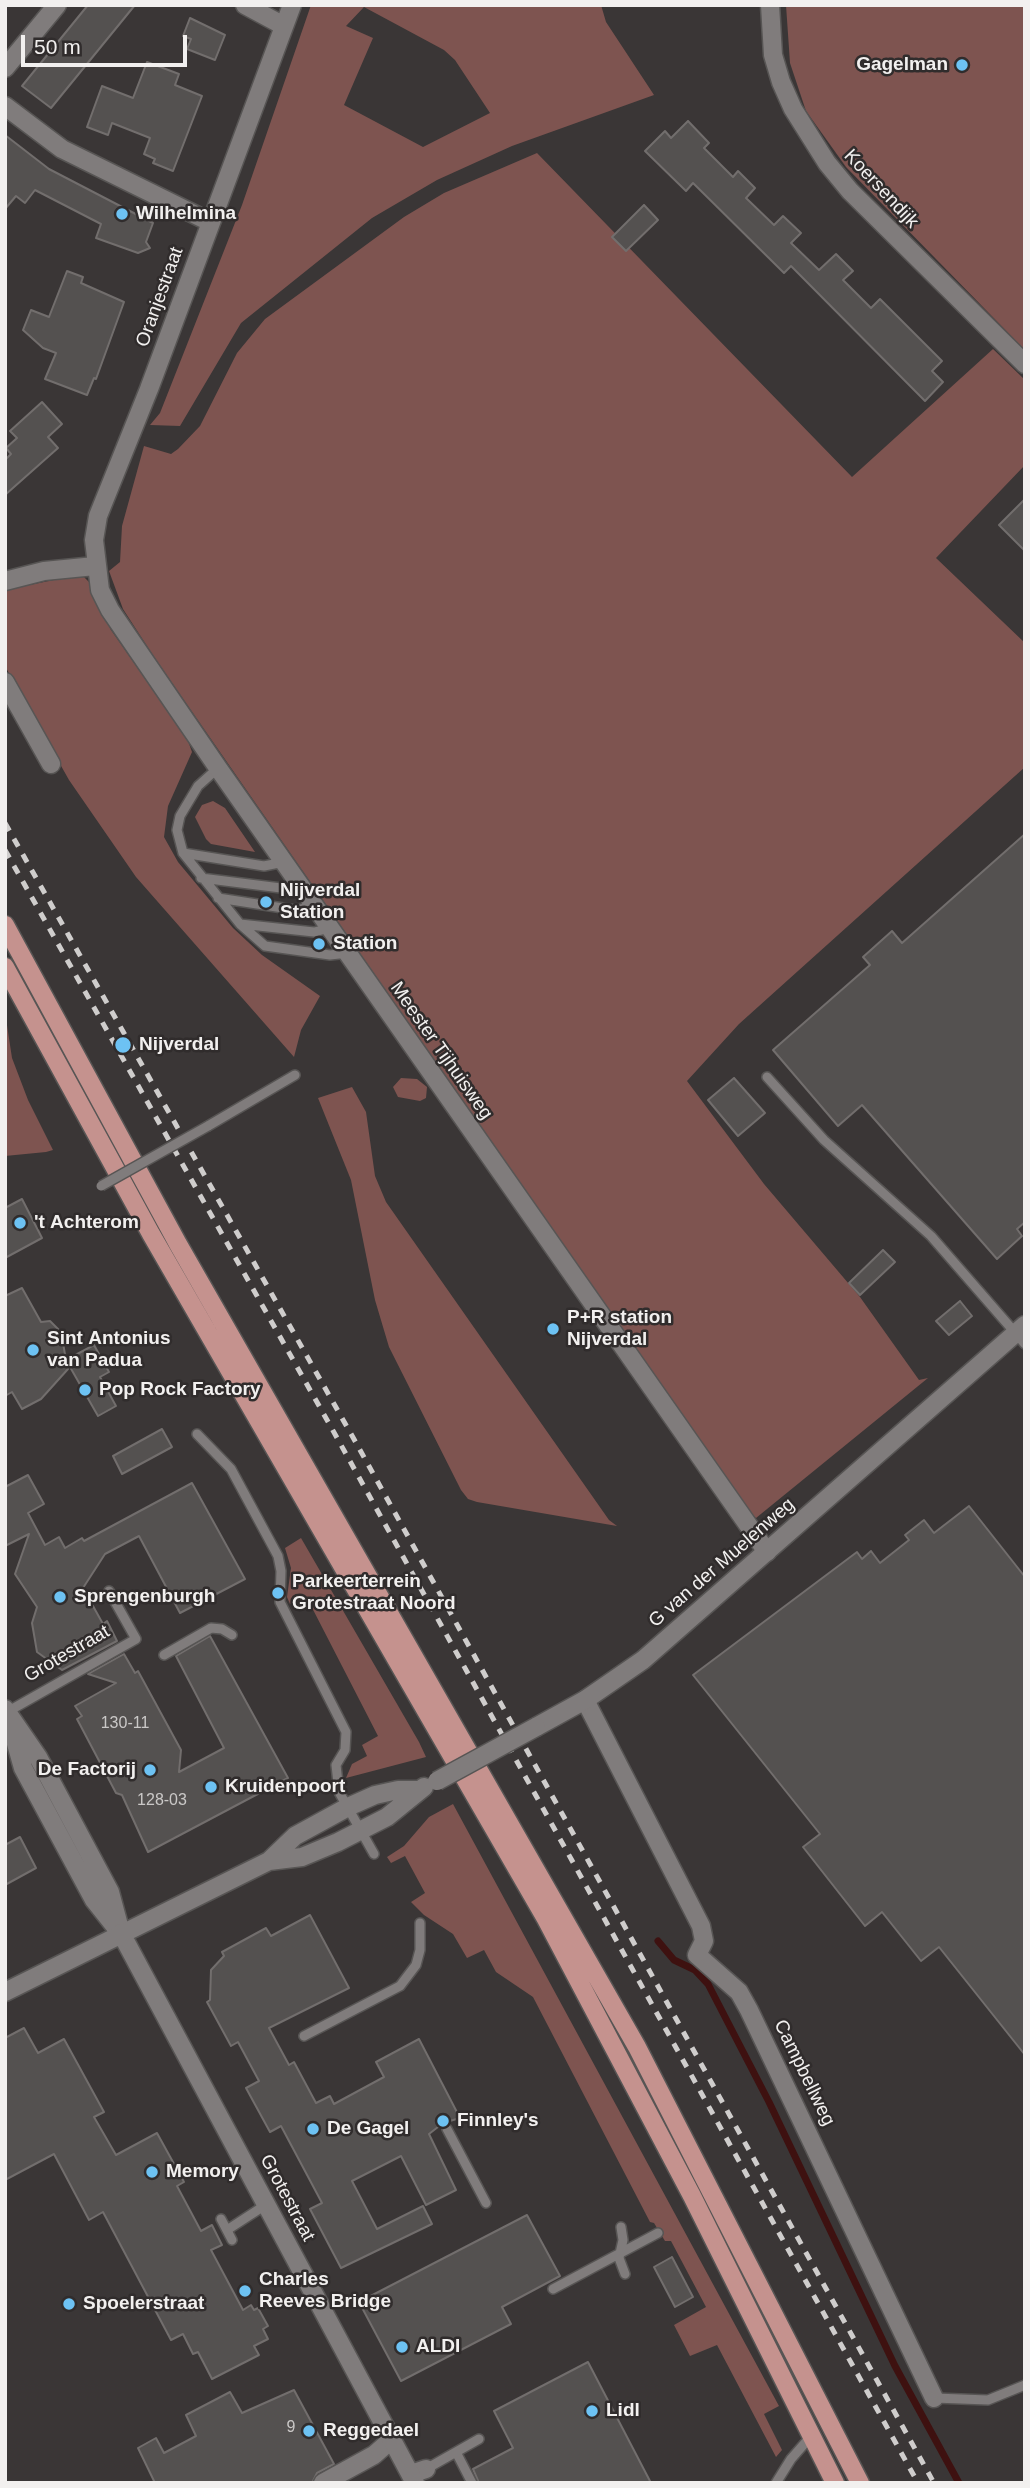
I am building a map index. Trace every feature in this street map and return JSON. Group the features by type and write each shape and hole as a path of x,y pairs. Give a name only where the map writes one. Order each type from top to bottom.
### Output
{"main road":[{"path":"5,925 172,1232 637,2047 860,2483"},
{"path":"5,967 157,1245 546,1919 692,2196 835,2483"}],"street":[{"path":"5,68 57,5"},
{"path":"245,5 284,26"},
{"name":"Oranjestraat","path":"95,566 94,540 98,516 149,389 292,5"},
{"name":"Koersendijk","path":"770,5 773,55 781,82 793,109 827,163 850,191 1025,364"},
{"path":"5,106 62,149 210,222"},
{"path":"5,581 44,571 95,566"},
{"name":"Meester Tijhuisweg","path":"95,566 110,610 767,1552"},
{"path":"5,682 51,764"},
{"name":"G van der Muelenweg","path":"5,1992 269,1861 295,1836 355,1819 387,1817 417,1790 585,1700 643,1660 1022,1334"},
{"name":"Campbellweg","path":"585,1700 701,1926 704,1941 697,1955 739,1992 749,2010 934,2398"},
{"name":"Grotestraat","path":"6,1711 38,1757 110,1892 121,1933 391,2440 417,2475"},
{"name":"G van der Muelenweg","path":"269,1861 302,1857 355,1819 375,1795 398,1790 417,1790"},
{"path":"323,2483 374,2455 391,2440"}],"lane":[{"path":"218,768 198,786 180,816 177,830 183,853 240,924 265,946 330,955 348,953"},
{"path":"183,853 264,866 284,862"},
{"path":"201,878 281,888 299,884"},
{"path":"218,898 296,910 315,906"},
{"path":"240,924 314,932 330,928"},
{"path":"101,1186 295,1075"},
{"path":"767,1077 824,1140 931,1236 1022,1334"},
{"path":"197,1434 231,1469 278,1556 281,1571 280,1602 346,1732 345,1750 336,1765 335,1776 373,1854"},
{"name":"Grotestraat","path":"6,1711 136,1639 109,1591"},
{"path":"164,1656 211,1628 222,1629 232,1635"},
{"path":"304,2036 400,1986 416,1965 420,1950 420,1923"},
{"path":"447,2129 486,2203"},
{"path":"227,2230 267,2203"},
{"path":"221,2219 232,2240"},
{"path":"621,2227 623,2240 620,2253 625,2274"},
{"path":"553,2289 657,2232"},
{"name":"Campbellweg","path":"934,2398 988,2400 1025,2385"},
{"path":"776,2483 791,2459 812,2435"},
{"path":"417,2475 479,2439"},
{"path":"456,2452 472,2483"}],"shaded area":[{"path":"311,5 601,5 606,22 654,95 512,146 437,180 372,218 241,323 180,426 150,425 160,413 242,205","holes":["364,7 444,50 455,60 490,113 423,147 344,105 373,38 346,26"]},
{"path":"786,5 1025,5 1025,350 846,167 806,111 790,63"},
{"path":"537,153 852,477 993,349 1025,380 1025,465 936,558 1025,643 1025,767 739,1024 687,1081 764,1184 860,1297 919,1380 928,1378 756,1518 746,1509 156,660 123,609 109,571 120,562 122,526 144,446 171,454 200,426 237,353 265,319 404,217 444,193"},
{"path":"73,576 84,577 89,582 111,630 187,738 192,752 168,806 164,837 178,862 233,928 262,955 320,996 301,1030 294,1057 136,877 69,780 5,666 5,590"},
{"path":"213,801 225,808 255,852 211,844 206,839 195,817 202,805"},
{"path":"5,1012 12,1058 28,1100 53,1150 5,1156"},
{"path":"401,1078 417,1079 427,1087 426,1098 420,1101 398,1097 393,1087"},
{"path":"352,1087 366,1112 375,1176 386,1202 609,1520 617,1526 477,1502 468,1499 461,1490 389,1347 375,1300 351,1180 318,1098"},
{"path":"301,1538 426,1757 346,1778 352,1764 367,1756 362,1745 378,1736 306,1596 290,1604 287,1597 291,1568 285,1548"},
{"path":"453,1804 779,2406 764,2414 782,2450 776,2457 717,2345 690,2356 674,2325 706,2307 671,2241 665,2241 654,2223 650,2222 533,1997 496,1972 484,1950 467,1958 453,1934 424,1915 411,1902 425,1893 405,1856 391,1863 387,1857 404,1846 429,1817"}],"building":[{"path":"88,5 135,5 51,108 22,86"},
{"path":"190,18 225,35 215,60 187,49 191,39 183,36"},
{"path":"147,62 179,74 175,85 202,96 173,171 153,163 155,159 144,154 150,138 112,123 108,135 87,127 102,86 133,98"},
{"path":"688,121 709,143 704,148 733,177 738,171 755,188 746,198 774,225 783,216 801,233 791,243 819,270 836,254 853,271 843,280 871,308 880,299 942,361 932,371 943,382 925,401 791,266 784,273 693,183 686,191 645,151 665,131 671,138"},
{"path":"5,135 49,169 153,223 146,242 150,248 138,253 96,238 101,224 35,190 25,203 16,196 5,209"},
{"path":"644,205 658,220 626,251 612,237"},
{"path":"67,271 83,277 81,283 124,302 96,379 94,378 87,395 45,379 56,353 43,348 23,330 31,310 49,317"},
{"path":"42,402 62,424 48,437 58,448 5,495 5,460 11,454 6,448 17,438 10,431"},
{"path":"1025,499 1025,551 999,525"},
{"path":"1025,834 1025,1222 1017,1229 1022,1236 997,1259 862,1105 838,1126 773,1050 870,965 863,957 892,931 902,943"},
{"path":"734,1078 765,1113 738,1136 708,1100"},
{"name":"'t Achterom","path":"22,1199 42,1238 5,1258 5,1208"},
{"path":"883,1250 895,1262 860,1295 849,1283"},
{"name":"Sint Antonius van Padua","path":"22,1288 41,1322 50,1321 61,1332 68,1369 41,1399 22,1409 12,1392 5,1396 5,1296"},
{"path":"960,1301 972,1316 949,1335 936,1321"},
{"path":"94,1345 109,1372 100,1377 116,1406 98,1416 66,1360"},
{"path":"162,1429 172,1447 122,1474 113,1456"},
{"path":"28,1475 44,1504 28,1513 45,1545 59,1537 65,1548 82,1538 84,1541 192,1483 245,1579 180,1613 139,1536 105,1554 83,1588 103,1624 107,1621 117,1641 62,1670 37,1652 32,1623 37,1607 15,1574 29,1534 5,1546 5,1487"},
{"path":"969,1506 1025,1577 1025,2055 939,1947 921,1961 882,1912 865,1926 803,1847 820,1834 693,1675 857,1552 862,1559 871,1551 880,1563 909,1540 905,1535 924,1520 934,1533"},
{"path":"210,1636 288,1778 148,1852 122,1795 116,1793 77,1719 82,1716 75,1706 116,1683 88,1674 124,1654 135,1673 138,1671 181,1750 179,1772 224,1748 176,1656"},
{"path":"20,1837 36,1868 5,1885 5,1845"},
{"path":"310,1915 349,1988 269,2028 289,2065 294,2062 316,2103 330,2096 334,2104 384,2077 376,2062 419,2039 460,2118 443,2123 429,2134 456,2190 426,2205 401,2156 352,2181 377,2229 423,2206 432,2224 341,2268 310,2209 322,2203 281,2126 270,2132 246,2088 259,2081 238,2042 231,2046 207,2002 210,2000 211,1970 224,1956 222,1952 266,1928 271,1936"},
{"path":"24,2028 38,2053 64,2039 104,2112 94,2117 116,2155 157,2133 184,2182 177,2186 201,2231 212,2225 222,2245 211,2250 243,2310 251,2305 254,2310 258,2308 268,2326 263,2329 268,2339 254,2346 259,2355 212,2379 198,2352 193,2354 183,2334 171,2340 103,2212 89,2220 54,2154 5,2180 5,2038"},
{"path":"527,2215 560,2276 502,2307 511,2324 401,2381 359,2302"},
{"path":"672,2257 693,2297 675,2307 654,2267"},
{"path":"588,2362 651,2483 479,2483 473,2469 513,2448 494,2411"},
{"path":"294,2390 334,2464 317,2473 312,2483 155,2483 138,2448 156,2438 164,2453 196,2436 186,2415 230,2392 242,2413"}],"waterway":[{"path":"658,1941 674,1960 695,1970 708,1984 769,2102 895,2366 959,2483"}],"railway":[{"path":"5,823 355,1441 934,2483"},
{"path":"5,850 331,1427 918,2483"}],"place":[{"name":"Gagelman","path":"962,65"},
{"name":"Wilhelmina","path":"122,214"},
{"name":"Nijverdal Station","path":"266,902"},
{"name":"Station","path":"319,944"},
{"name":"Nijverdal","path":"123,1045"},
{"name":"'t Achterom","path":"20,1223"},
{"name":"P+R station Nijverdal","path":"553,1329"},
{"name":"Sint Antonius van Padua","path":"33,1350"},
{"name":"Pop Rock Factory","path":"85,1390"},
{"name":"Parkeerterrein Grotestraat Noord","path":"278,1593"},
{"name":"Sprengenburgh","path":"60,1597"},
{"name":"De Factorij","path":"150,1770"},
{"name":"Kruidenpoort","path":"211,1787"},
{"name":"Finnley's","path":"443,2121"},
{"name":"De Gagel","path":"313,2129"},
{"name":"Memory","path":"152,2172"},
{"name":"Charles Reeves Bridge","path":"245,2291"},
{"name":"Spoelerstraat","path":"69,2304"},
{"name":"ALDI","path":"402,2347"},
{"name":"Lidl","path":"592,2411"},
{"name":"Reggedael","path":"309,2431"}]}
